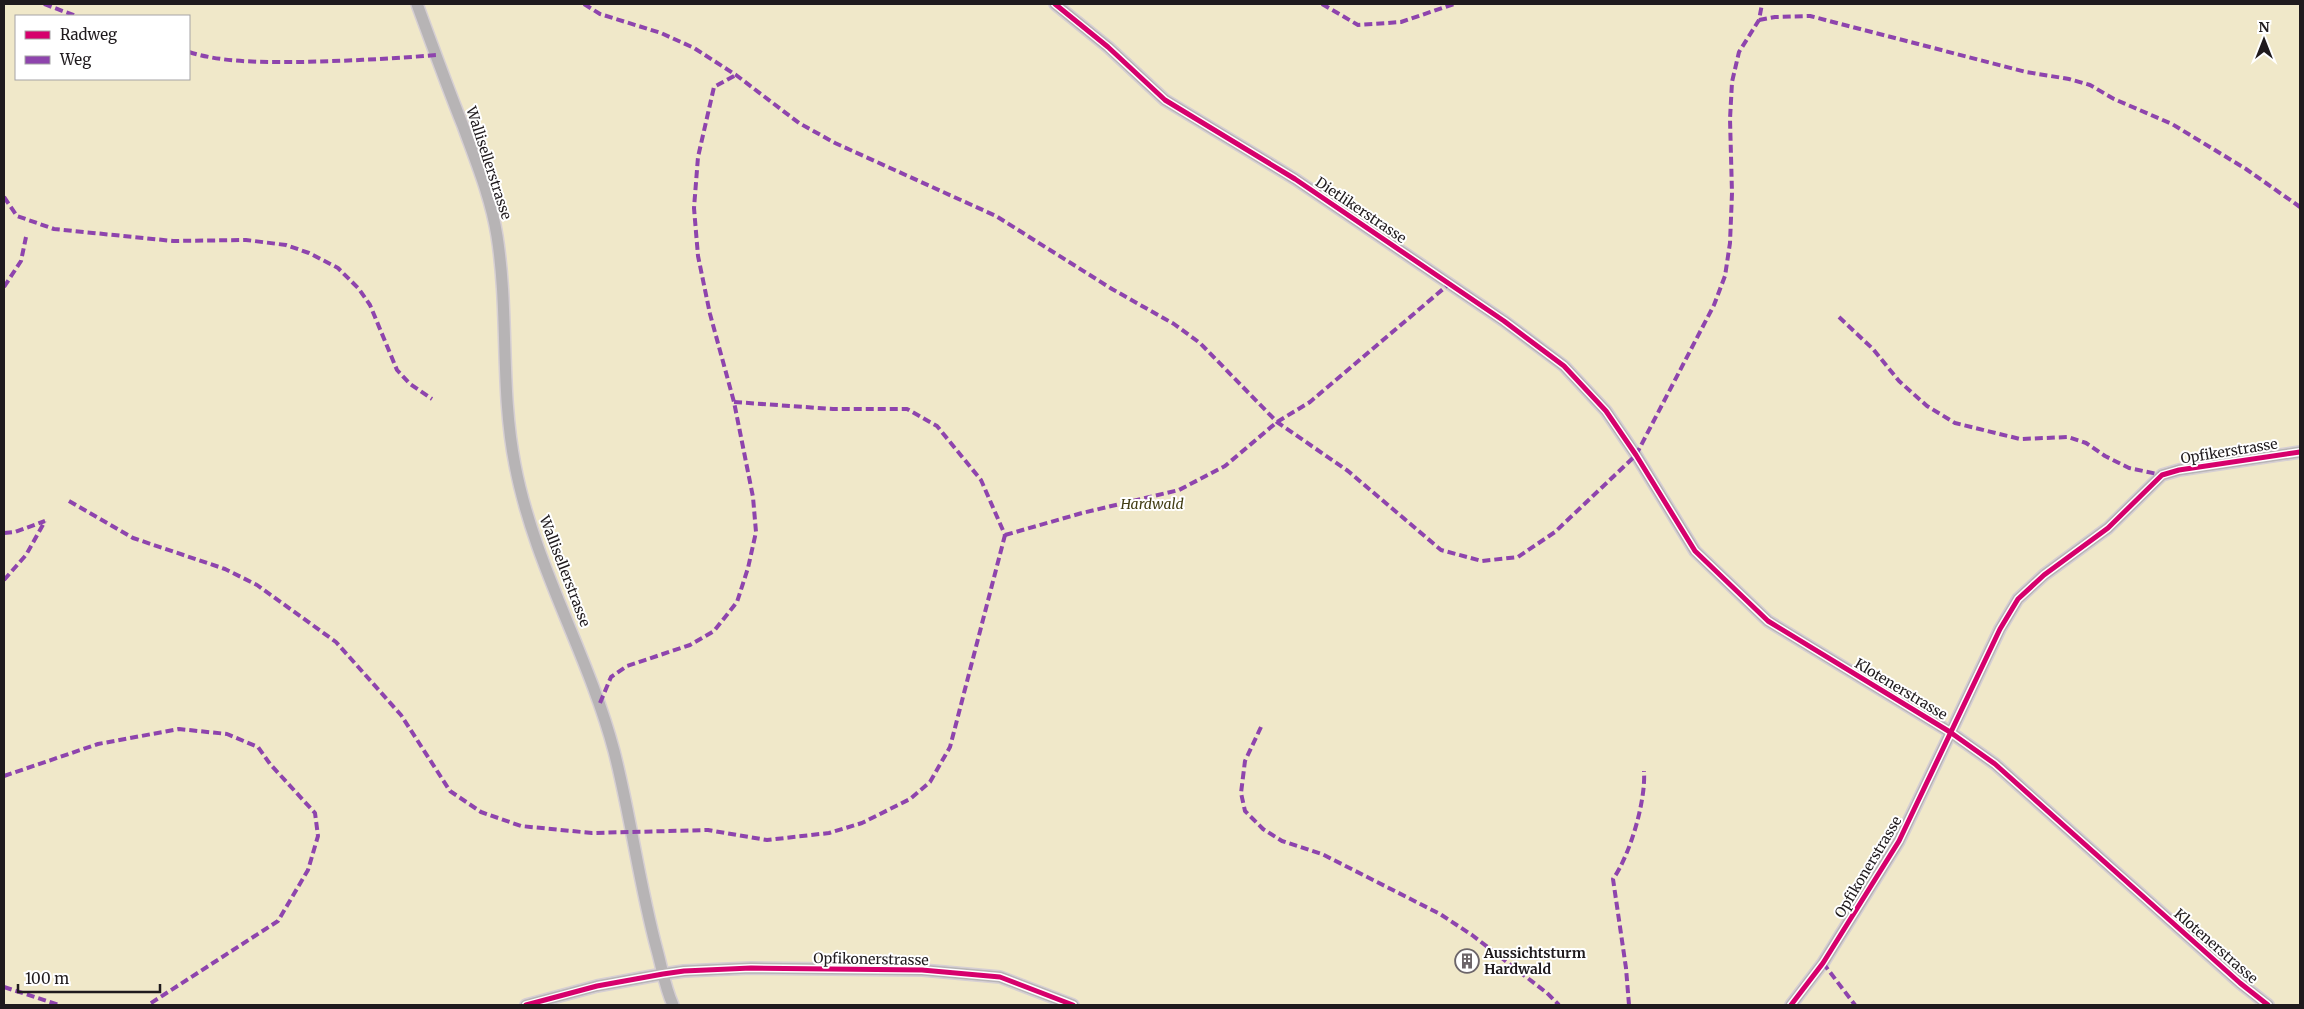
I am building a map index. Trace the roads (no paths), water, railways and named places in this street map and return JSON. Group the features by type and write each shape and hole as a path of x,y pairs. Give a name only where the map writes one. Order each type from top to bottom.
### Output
{"street":[{"name":"Wallisellerstrasse","path":"418,4 486,193 496,234 502,277 507,408 515,465 533,536 590,678 614,749 624,791 644,902 663,974"},
{"name":"Dietlikerstrasse","path":"1055,4 1108,46 1165,100 1295,179 1504,321 1564,366 1606,411 1636,455"},
{"name":"Opfikerstrasse","path":"2162,475 2178,470 2300,452"},
{"name":"Klotenerstrasse","path":"1636,455 1695,551 1768,621 1950,732 1995,764 2240,983 2268,1005"},
{"name":"Opfikonerstrasse","path":"1791,1005 1823,964 1899,841 2000,628 2018,599 2044,575 2108,528 2162,475"},
{"name":"Opfikonerstrasse","path":"526,1005 597,986 663,974 684,971 751,968 922,970 1000,977 1073,1005"},
{"path":"663,974 673,1005"}],"place":[{"name":"Aussichtsturm Hardwald","path":"1467,961"}],"park label":[{"name":"Hardwald","path":"1152,504"}]}
